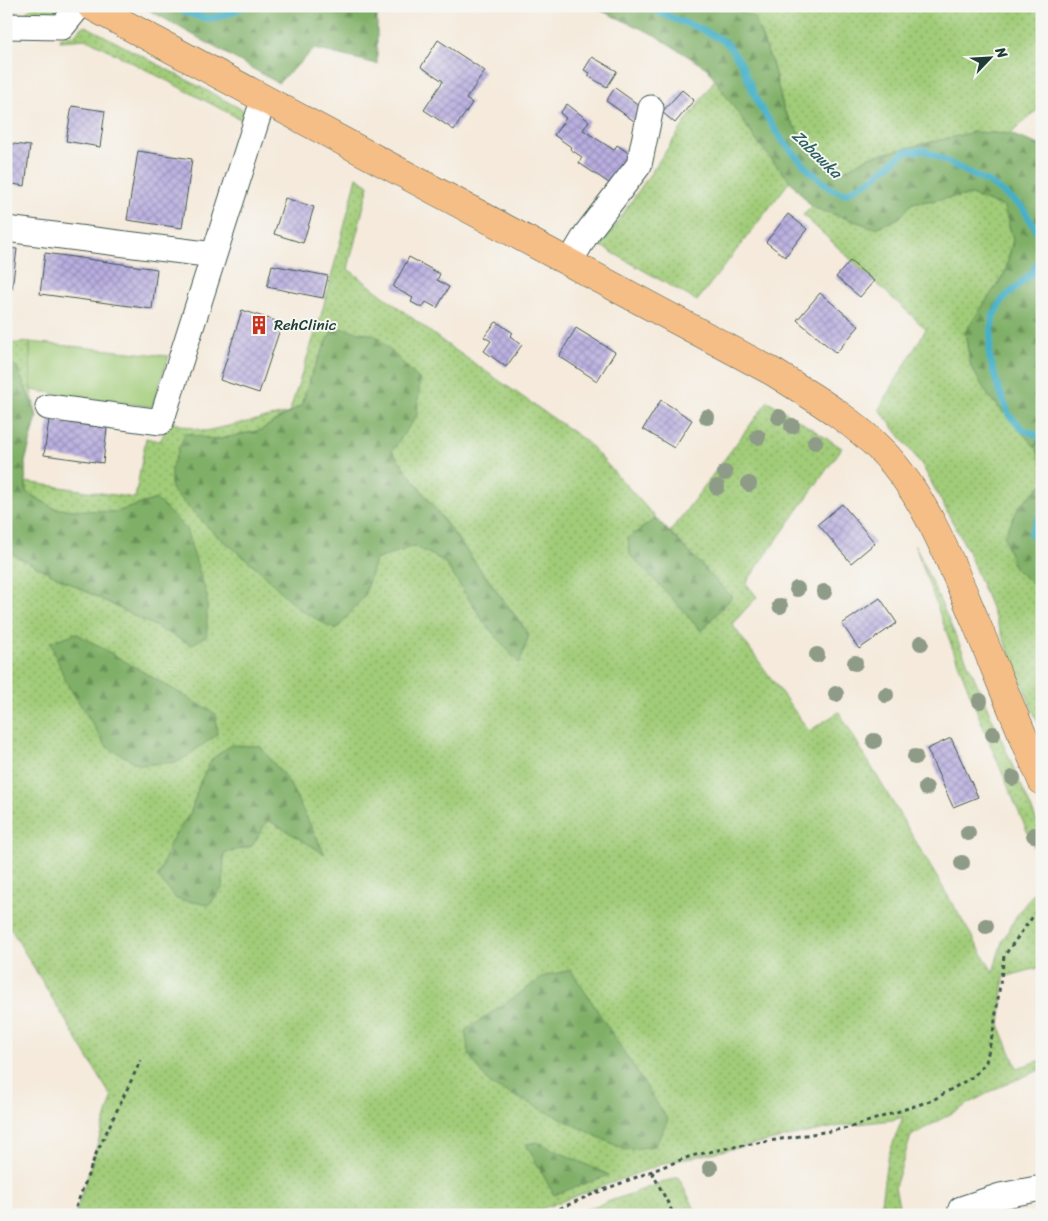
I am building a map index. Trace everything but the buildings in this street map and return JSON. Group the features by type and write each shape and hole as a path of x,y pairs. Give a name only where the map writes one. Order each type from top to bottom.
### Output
{"main road":[{"path":"91,6 773,372 841,416 883,452 903,477 920,504 950,562 1042,781"}],"street":[{"path":"6,26 62,27 79,6"},
{"path":"48,407 161,422 258,113 265,100"},
{"path":"569,263 587,233 639,165 651,108"},
{"path":"6,229 214,255"},
{"path":"960,1215 961,1209 1000,1196 1042,1188"}],"path":[{"path":"545,1215 691,1156 727,1148 848,1128 933,1100 974,1076 986,1062 994,1027 1004,956 1042,904"},
{"path":"73,1215 96,1154 141,1060"},
{"path":"652,1172 674,1215"}],"green space":[{"path":"33,6 56,6 57,13 55,17 6,15 6,12 24,14"},
{"path":"142,6 377,6 377,64 315,49 278,83"},
{"path":"591,6 726,6 754,17 773,66 784,111 808,147 840,173 869,157 974,132 1010,134 1042,146 1042,466 1037,449 988,395 971,367 965,332 1005,273 1013,240 1004,207 971,195 912,203 899,218 875,228 812,207 758,143 708,69 653,34"},
{"path":"726,6 1042,6 1042,106 1010,134 974,132 869,157 840,173 808,147 784,110 773,66 754,17"},
{"path":"86,26 243,110 246,113 244,121 87,39 60,41 61,37 75,35 80,28"},
{"path":"715,79 758,143 790,181 697,301 601,246"},
{"path":"357,177 369,185 348,269 445,343 586,441 656,518 628,538 671,597 701,631 732,597 670,532 768,401 842,448 746,583 757,597 732,624 809,731 839,712 993,972 1002,942 1017,915 1042,882 1042,967 1004,977 1000,1027 1017,1068 1042,1060 1042,1069 997,1088 911,1136 895,1187 901,1215 852,1215 881,1203 887,1159 903,1117 840,1126 665,1163 544,1208 531,1215 75,1215 112,1098 6,921 6,551 192,645 156,499 116,512 56,509 26,492 26,482 135,498 146,438 160,441 170,422 205,431 288,413 261,430 215,440 184,433 213,532 257,568 364,596 375,560 414,546 444,561 484,622 520,663 529,634 392,451 417,415 334,327 313,370 301,405 289,412 322,312","holes":["288,781 324,853 268,819 252,846 224,853 223,887 171,841 191,812 200,782"]},
{"path":"971,195 1004,207 1013,240 1005,273 965,333 971,367 988,395 1037,449 1042,466 1042,485 1020,505 1015,568 1042,592 1042,733 967,549 922,465 879,409 926,329 803,215 812,207 875,228 899,218 912,203"},
{"path":"334,327 375,335 420,380 417,415 392,451 529,635 519,664 484,622 444,561 414,546 375,560 364,596 336,630 297,608 257,568 213,532 171,489 171,469 185,433 215,440 261,430 301,406 313,370"},
{"path":"30,342 31,390 37,417 17,367 6,362 6,344"},
{"path":"30,342 169,356 152,407 31,390"},
{"path":"6,362 17,367 37,417 25,462 26,492 56,509 116,512 156,499 186,529 207,596 207,635 192,645 6,551"},
{"path":"1042,485 1042,592 1014,568 1004,536 1020,505"},
{"path":"656,518 732,597 701,631 630,555 628,538"},
{"path":"915,545 1042,833 1042,865 975,706"},
{"path":"76,633 216,714 217,735 178,762 140,765 107,747 66,682 50,642"},
{"path":"231,745 260,746 288,781 325,854 268,820 252,846 224,853 223,887 209,905 176,899 158,877 171,841 191,812 200,782 212,759"},
{"path":"571,970 668,1120 655,1146 625,1150 490,1084 469,1055 465,1031 545,976"},
{"path":"537,1142 609,1175 554,1195 526,1144"},
{"path":"678,1177 698,1215 570,1215"}],"waterway":[{"name":"Zabawka","path":"174,6 194,15 209,18 224,15 244,6"},
{"name":"Zabawka","path":"649,6 726,42 741,63 759,105 781,139 809,170 831,189 845,194 872,179 905,152 924,150 991,184 1022,207 1042,239"},
{"name":"Zabawka","path":"1042,256 1031,274 1002,300 993,316 989,355 998,387 1009,415 1024,430 1042,437"},
{"name":"Zabawka","path":"1042,512 1031,533 1042,548"}],"place":[{"name":"RehClinic","path":"259,325"}]}
